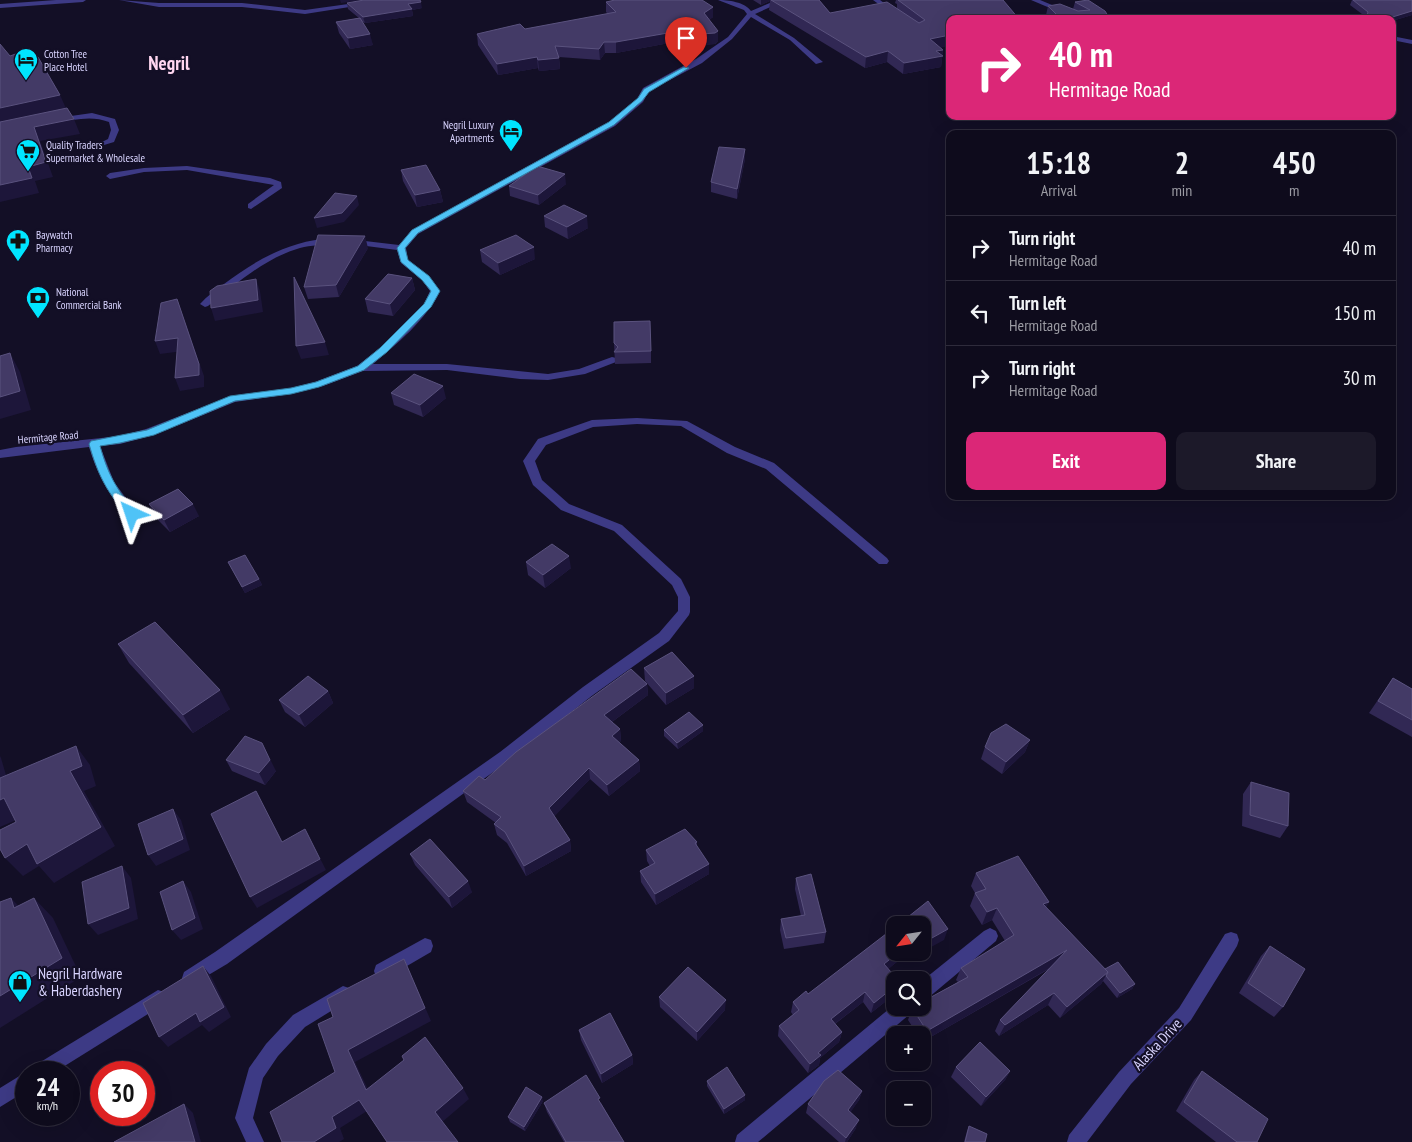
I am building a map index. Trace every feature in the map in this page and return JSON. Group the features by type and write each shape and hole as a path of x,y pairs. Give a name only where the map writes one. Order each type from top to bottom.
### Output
{"street":[{"path":"0,6 7,0"},
{"path":"0,6 83,0"},
{"path":"122,0 160,4 242,5 305,12 391,0"},
{"path":"721,0 747,9 750,14 792,39 819,62"},
{"path":"205,304 235,280 272,257 298,245 326,241 358,242 401,248 415,232 612,124 640,100 646,90 699,61 730,38 750,14 784,0"},
{"path":"876,0 900,18"},
{"path":"1034,0 1073,15"},
{"path":"1396,39 1412,42"},
{"path":"46,124 81,116 102,116 112,121 115,130 111,140 104,143"},
{"path":"110,176 144,170 187,168 270,181 278,184 278,188 251,206"},
{"name":"Hermitage Road","path":"0,454 120,440 150,432 234,398 310,386 361,368 384,350 428,305 435,291 426,278 404,260 401,248"},
{"path":"361,368 426,366 477,369 528,376 576,374 601,366 612,360"},
{"path":"58,1061 221,958 505,756 588,691 664,637 684,612 684,597 677,582 618,528 565,507 537,482 530,461 542,442 592,424 637,421 683,424 731,450 770,466 883,561"},
{"path":"94,444 102,472 116,496 132,514"},
{"path":"931,985 990,936"},
{"name":"Alaska Drive","path":"1076,1142 1125,1078 1185,1014 1231,940"},
{"path":"255,1142 244,1118 255,1074 272,1050 299,1021 425,946"},
{"path":"744,1142 894,1016"},
{"path":"0,1098 15,1088"}],"building":[{"path":"364,0 420,0 421,2 408,4 412,9 363,17 347,3"},
{"path":"615,0 702,0 713,7 704,13 718,31 701,34 685,30 616,42 604,42 599,49 555,46 559,58 538,60 537,57 497,64 477,34 520,24 525,29 616,12 606,2"},
{"path":"771,0 819,0 830,13 887,2 919,23 925,20 898,0 1003,0 1016,15 946,15 946,36 930,39 943,50 936,51 943,56 904,63 888,51 866,57"},
{"path":"1088,0 1105,11 1108,15 1057,15 1048,6 1060,4 1078,11 1090,10 1075,2"},
{"path":"1353,0 1412,0 1412,11 1396,16 1367,15 1368,12"},
{"path":"360,18 370,34 348,38 336,22"},
{"path":"0,44 10,56 24,51 38,57 60,95 0,108"},
{"path":"67,108 74,119 34,127 46,162 28,167 32,178 0,185 0,122"},
{"path":"719,147 745,149 737,189 711,182"},
{"path":"426,165 440,190 415,195 401,170"},
{"path":"537,166 565,174 538,195 509,186"},
{"path":"335,193 357,196 342,213 314,218"},
{"path":"564,205 587,216 567,227 544,216"},
{"path":"318,235 365,236 336,285 304,287"},
{"path":"516,235 534,247 498,263 480,250"},
{"path":"388,274 412,278 390,304 365,299"},
{"path":"294,277 325,342 296,346"},
{"path":"256,279 258,300 211,308 210,291 217,286"},
{"path":"177,299 199,364 199,375 175,378 178,338 155,341 161,303"},
{"path":"650,321 651,351 614,352 618,347 614,343 614,322"},
{"path":"10,353 20,391 0,397 0,356"},
{"path":"414,374 443,386 420,405 391,393"},
{"path":"178,489 193,504 164,520 149,504"},
{"path":"552,544 569,556 543,575 526,562"},
{"path":"245,555 259,579 242,587 228,562"},
{"path":"155,622 220,690 183,715 118,644"},
{"path":"672,652 694,676 666,693 644,668"},
{"path":"631,669 647,684 604,715 620,729 612,736 639,760 607,785 589,768 549,808 570,840 524,866 505,832 494,824 501,817 463,791 479,776 485,780 516,752"},
{"path":"308,676 328,691 299,715 279,700"},
{"path":"1393,678 1412,689 1412,720 1378,701"},
{"path":"689,712 703,725 677,743 664,730"},
{"path":"1006,724 1030,740 1006,762 985,747 991,733"},
{"path":"245,736 262,743 270,760 259,773 226,760"},
{"path":"76,746 82,766 70,771 101,827 37,864 27,844 5,858 0,849 0,830 16,822 4,798 0,800 0,778"},
{"path":"1251,782 1289,793 1288,826 1250,815"},
{"path":"256,791 282,842 305,829 320,859 250,897 211,814"},
{"path":"173,809 183,839 148,855 138,824"},
{"path":"685,829 697,842 695,843 709,864 655,894 640,871 655,863 646,850"},
{"path":"430,839 468,881 449,897 410,854"},
{"path":"1018,856 1049,902 1043,904 1108,972 1067,1007 1054,993 1005,1025 1000,1020 1067,950 931,1029 931,1026 924,1026 917,1016 931,1016 931,997 968,977 961,968 1014,935 997,908 987,912 975,893 986,889 976,873"},
{"path":"122,866 129,908 88,924 82,882"},
{"path":"811,874 826,932 786,938 781,919 805,915 796,878"},
{"path":"183,881 195,918 172,930 160,892"},
{"path":"11,898 14,908 34,898 62,958 0,996 0,902"},
{"path":"928,901 948,929 931,939 931,916 909,916"},
{"path":"886,934 886,961 888,961 884,964 890,971 886,971 886,993 874,1003 865,992 831,1019 842,1032 818,1053 821,1055 810,1064 779,1026 799,1010 793,1002 806,991 808,994"},
{"path":"1270,946 1305,969 1283,1007 1248,983"},
{"path":"404,959 425,1008 348,1050 366,1090 404,1060 402,1056 425,1037 463,1088 435,1112 458,1142 387,1142 359,1100 332,1117 336,1128 314,1142 282,1142 270,1112 335,1072 318,1024 333,1017 327,999"},
{"path":"1118,962 1135,984 1120,993 1106,976 1108,972 1105,969"},
{"path":"203,966 224,1007 200,1022 196,1013 159,1037 143,1003"},
{"path":"688,967 726,1000 697,1032 659,997"},
{"path":"610,1013 632,1055 601,1074 579,1030"},
{"path":"980,1042 1010,1071 986,1097 956,1067"},
{"path":"727,1067 745,1095 724,1109 707,1081"},
{"path":"838,1070 862,1091 848,1110 859,1120 846,1138 808,1104 824,1081"},
{"path":"1202,1071 1268,1119 1257,1142 1237,1142 1184,1102"},
{"path":"586,1075 624,1142 566,1142 544,1103"},
{"path":"526,1087 542,1097 524,1127 508,1117"},
{"path":"184,1104 195,1142 114,1142 143,1126 155,1126 155,1120"},
{"path":"969,1126 987,1134 985,1142 965,1142"}],"place":[{"name":"Cotton Tree Place Hotel","path":"26,81"},
{"name":"Negril Luxury Apartments","path":"511,152"},
{"name":"Quality Traders Supermarket & Wholesale","path":"28,172"},
{"name":"Baywatch Pharmacy","path":"18,262"},
{"name":"National Commercial Bank","path":"38,319"},
{"name":"Negril Hardware & Haberdashery","path":"20,1003"}],"district":[{"name":"Negril","path":"169,63"}],"route":[{"path":"132,514 116,496 102,472 94,444 120,440 150,432 234,398 291,391 319,384 361,368 384,350 428,305 435,291 426,278 404,260 401,248 415,232 612,124 640,100 646,90 686,68"}]}
